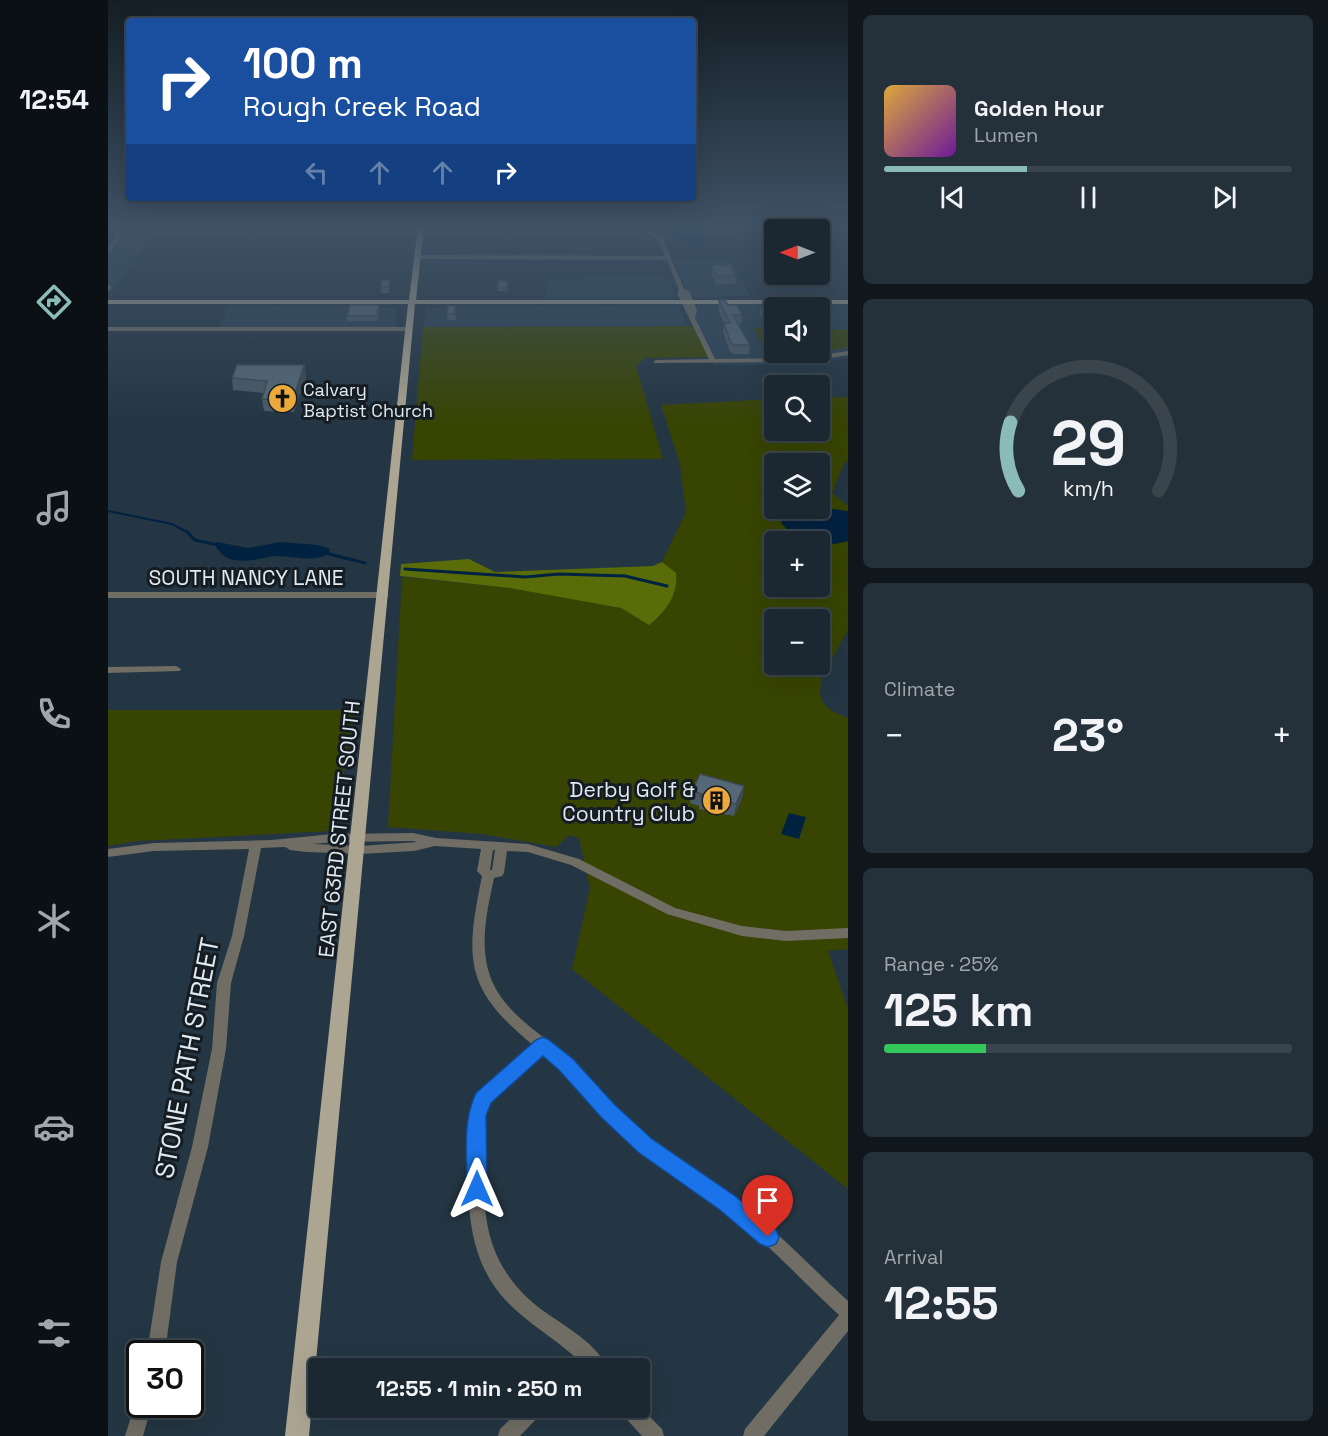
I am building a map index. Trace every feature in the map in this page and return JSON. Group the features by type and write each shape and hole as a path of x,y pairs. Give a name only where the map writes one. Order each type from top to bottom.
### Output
{"main road":[{"name":"EAST 63RD STREET SOUTH","path":"297,1436 384,595 413,292"},
{"path":"108,302 380,302 411,307 688,302 848,302"}],"street":[{"path":"681,292 688,302 713,361"},
{"path":"108,329 409,329"},
{"path":"656,362 805,360 848,353"},
{"name":"SOUTH NANCY LANE","path":"108,595 384,595"},
{"path":"108,670 176,669"},
{"path":"108,853 154,846 256,844 312,849 358,843 412,848 436,843 528,848 575,862 671,911 742,931 786,936 848,933"},
{"name":"STONE PATH STREET","path":"158,1340 169,1262 202,1137 219,1049 224,984 238,936 256,844"},
{"path":"488,845 483,872 488,875 498,873 502,846"},
{"path":"488,875 477,940 481,970 489,990 504,1012 566,1064 608,1111 638,1140 752,1222 848,1315 752,1436"},
{"path":"543,1045 483,1099 477,1116 478,1232 492,1269 508,1291 527,1308 566,1335 589,1358"},
{"path":"134,1436 139,1418"},
{"path":"507,1436 525,1418"},
{"path":"638,1418 655,1436"}],"shaded area":[{"path":"547,292 674,292 675,297 547,297"},
{"path":"687,292 749,292 751,296 689,297"},
{"path":"684,302 764,302 764,363 808,363 714,365"},
{"path":"830,302 848,302 848,358 830,360"},
{"path":"229,306 395,308 397,309 396,329 219,327"},
{"path":"678,306 688,326 423,327 426,308"},
{"path":"830,510 848,511 848,541 830,543 830,531 794,531 787,529 781,523 783,519 830,519"},
{"path":"217,542 248,548 280,542 318,545 330,549 329,554 316,558 277,556 242,561 225,556 213,544"},
{"path":"789,813 806,817 799,839 781,834"}],"green space":[{"path":"696,326 710,357 645,358 636,366 663,459 412,460 423,327"},
{"path":"754,328 764,328 764,350"},
{"path":"830,329 848,330 848,347 830,350"},
{"path":"830,397 848,397 848,461 844,463 832,493 848,506 848,630 830,661 830,609 764,609 764,675 822,675 820,692 822,702 832,711 848,718 848,949 828,951 848,1009 848,1189 572,969 590,888 579,838 569,835 556,847 482,834 388,827 402,577 520,589 621,608 649,625 675,573 662,562 686,512 680,464 661,405 764,400 764,441 830,441"},
{"path":"469,559 495,572 653,566 662,562 676,573 675,589 670,602 649,625 621,608 510,588 400,576 401,564"},
{"path":"108,710 356,710 332,831 138,841 108,846"}],"building":[{"path":"724,299 728,305 737,305 742,315 733,315 750,345 731,343 724,323 730,323 719,301"},
{"path":"350,305 379,305 376,316 347,316"},
{"path":"448,306 455,306 455,314 447,314"},
{"path":"237,365 304,365 293,400 262,399 267,381 232,378"},
{"path":"700,774 744,786 736,804 700,796 702,794 692,791"}],"waterway":[{"path":"108,511 172,524 189,533"},
{"path":"187,532 195,540 213,544"},
{"path":"329,554 365,563"},
{"path":"405,569 525,577 559,574 625,576 667,586"}],"place":[{"name":"Calvary Baptist Church","path":"282,399"},
{"name":"Derby Golf & Country Club","path":"716,801"}],"route":[{"path":"477,1189 477,1116 483,1099 543,1045 566,1064 624,1128 645,1146 681,1173 728,1203 768,1237"}]}
